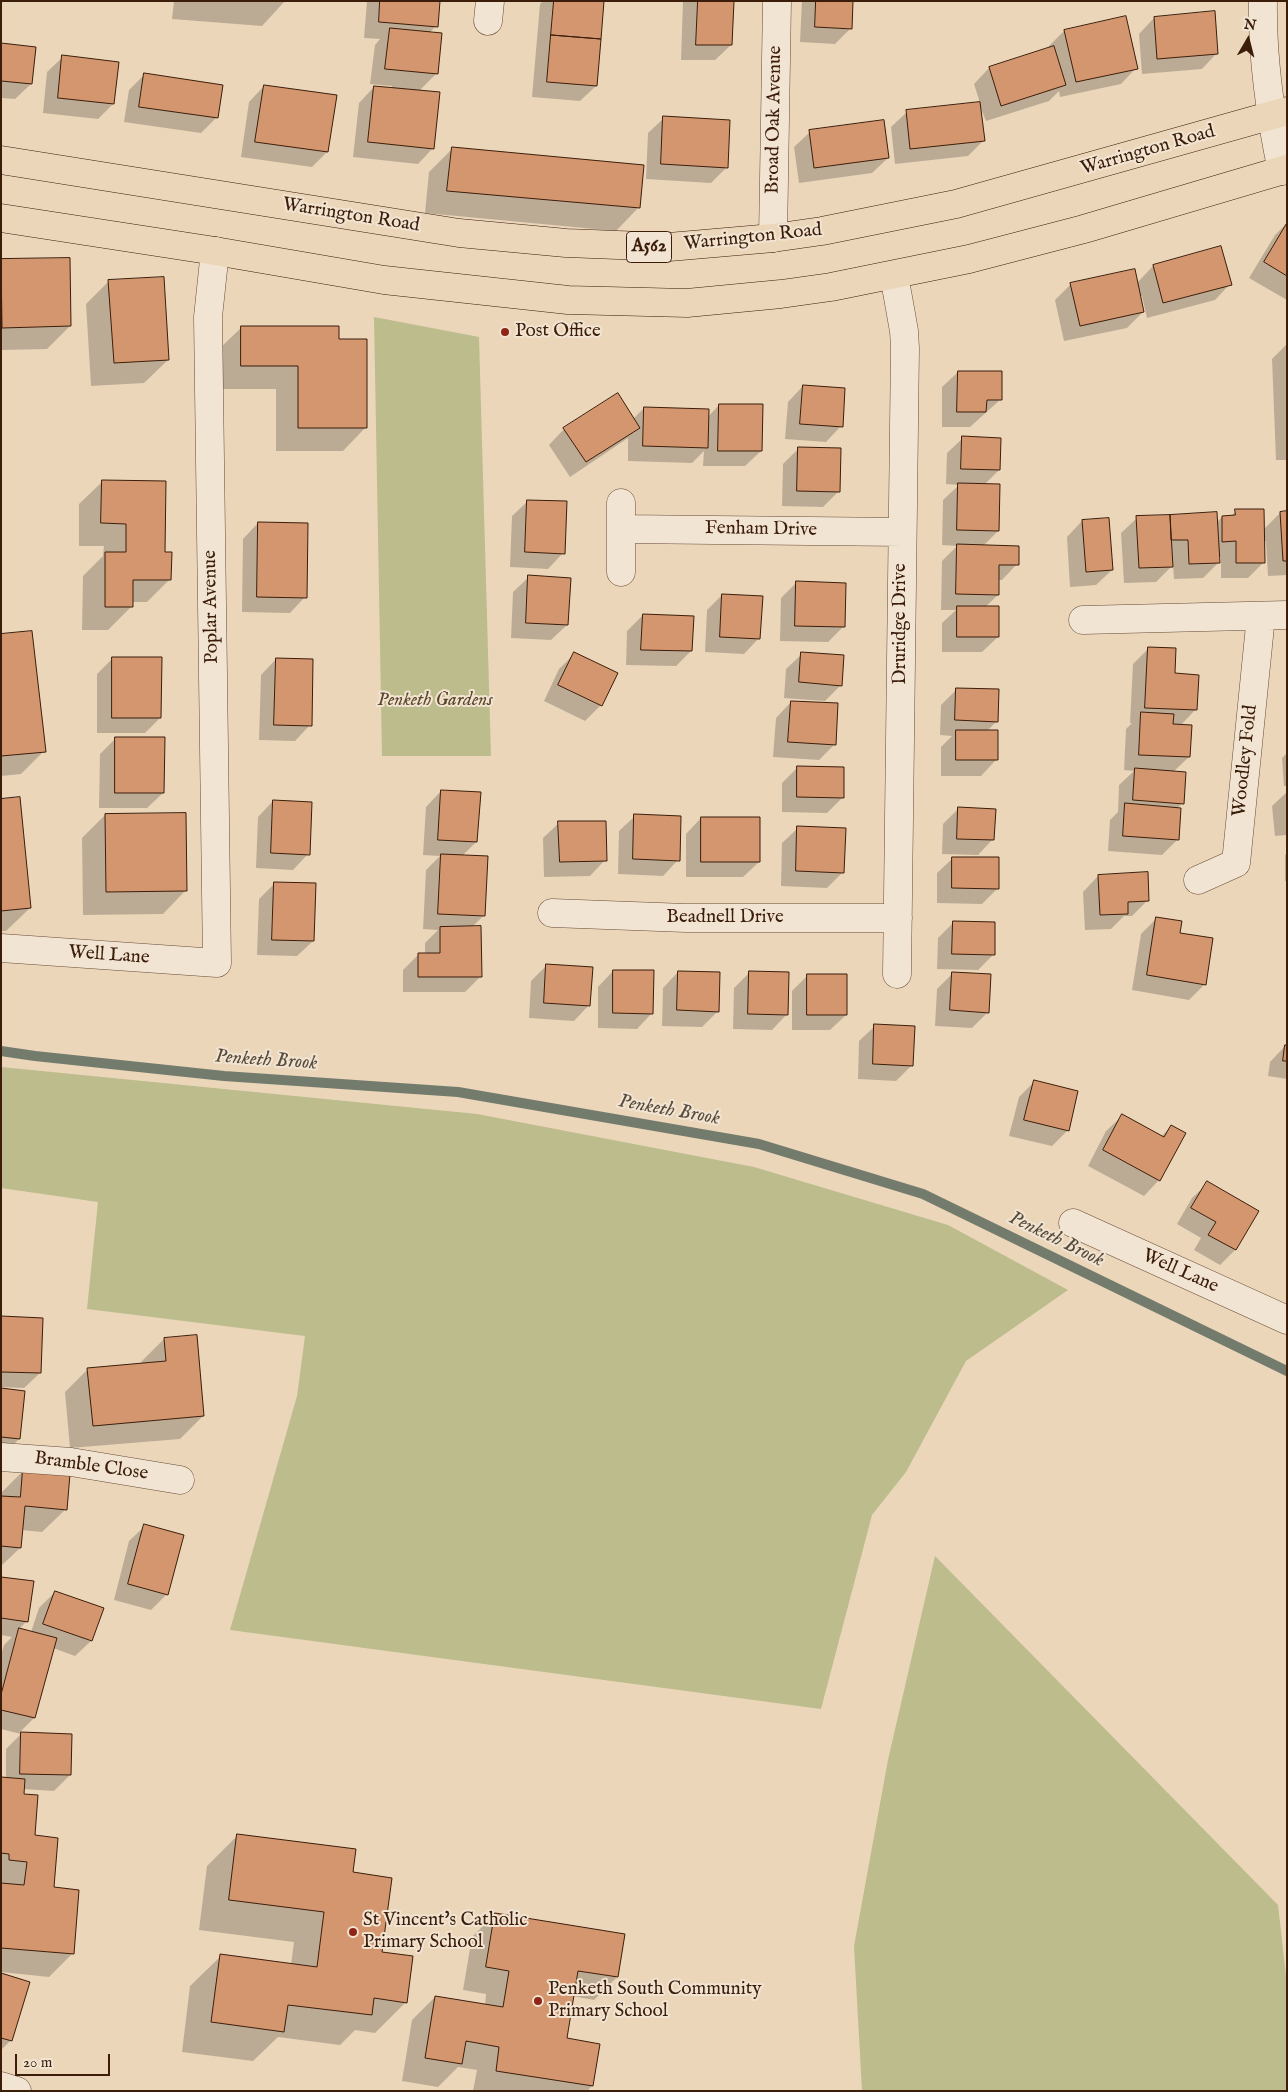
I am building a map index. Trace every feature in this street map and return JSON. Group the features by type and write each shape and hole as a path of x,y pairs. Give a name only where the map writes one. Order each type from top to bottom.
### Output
{"main road":[{"name":"Warrington Road","path":"1,160 459,233 566,244 670,247 773,238 879,221 1035,184 1278,114"},
{"path":"1,218 216,251 384,280 568,300 687,303 781,294 894,275 969,259 1084,229 1284,170"}],"street":[{"name":"Broad Oak Avenue","path":"773,238 777,1"},
{"path":"1263,1 1264,55 1278,114 1284,170"},
{"name":"Poplar Avenue","path":"216,251 208,317 217,963"},
{"name":"Druridge Drive","path":"894,275 904,330 905,348 897,974"},
{"name":"Fenham Drive","path":"621,572 621,516 902,532"},
{"name":"Woodley Fold","path":"1083,620 1274,616 1236,863 1198,880"},
{"name":"Beadnell Drive","path":"552,914 686,918 898,918"},
{"name":"Well Lane","path":"1,948 217,963"},
{"name":"Well Lane","path":"1073,1223 1287,1320"},
{"name":"Bramble Close","path":"1,1457 71,1462 180,1480"},
{"path":"1,2086 17,2091"}],"green space":[{"name":"Penketh Gardens","path":"374,317 479,337 491,756 382,756"},
{"path":"1,1067 477,1114 754,1167 948,1225 1068,1290 966,1361 906,1472 872,1515 821,1709 230,1630 297,1396 305,1336 87,1309 98,1202 1,1188"},
{"path":"935,1556 1278,1905 1287,1985 1287,2091 862,2091 854,1946 888,1760"}],"building":[{"path":"380,1 440,1 438,27 379,22"},
{"path":"554,1 604,1 601,39 551,35"},
{"path":"698,1 734,1 732,45 696,45"},
{"path":"816,1 853,1 852,29 815,27"},
{"path":"1215,11 1218,54 1157,59 1154,17"},
{"path":"1126,16 1138,69 1076,82 1064,30"},
{"path":"390,28 442,33 438,74 385,69"},
{"path":"551,35 601,39 597,86 547,82"},
{"path":"1,43 36,47 32,84 1,81"},
{"path":"1054,46 1066,85 1001,106 989,67"},
{"path":"62,55 119,62 114,104 58,98"},
{"path":"144,73 223,85 218,118 139,107"},
{"path":"264,85 337,95 328,152 255,142"},
{"path":"374,86 440,92 434,149 368,142"},
{"path":"980,102 985,141 910,149 906,110"},
{"path":"663,116 730,120 728,168 661,164"},
{"path":"884,120 889,158 814,168 809,130"},
{"path":"452,147 644,165 640,208 447,191"},
{"path":"1287,223 1287,276 1264,262"},
{"path":"1221,246 1232,285 1163,303 1153,265"},
{"path":"70,258 71,326 2,328 1,259"},
{"path":"1135,269 1144,312 1080,326 1070,283"},
{"path":"164,277 169,360 114,363 108,280"},
{"path":"241,326 339,326 339,339 367,339 367,428 298,428 298,366 241,366"},
{"path":"958,371 1002,371 1002,400 987,400 986,412 957,412"},
{"path":"803,385 845,388 843,427 800,424"},
{"path":"618,393 640,428 586,462 563,428"},
{"path":"719,404 763,404 762,451 718,451"},
{"path":"644,407 709,409 708,448 643,446"},
{"path":"962,436 1001,438 1000,470 961,469"},
{"path":"798,447 841,448 840,492 797,491"},
{"path":"102,480 166,481 165,552 172,552 171,580 133,580 133,607 105,607 105,552 126,552 126,524 101,523"},
{"path":"958,483 1000,484 999,531 957,530"},
{"path":"527,500 567,501 565,554 525,552"},
{"path":"1235,509 1264,509 1265,563 1236,563 1236,541 1222,542 1222,516 1235,515"},
{"path":"1287,511 1287,561 1283,561 1280,512"},
{"path":"1217,512 1220,563 1189,564 1188,540 1171,540 1170,515"},
{"path":"1170,515 1173,567 1139,568 1136,516"},
{"path":"1109,518 1113,570 1086,572 1082,520"},
{"path":"258,522 308,523 307,598 257,597"},
{"path":"957,544 1019,546 1019,565 999,565 999,595 956,594"},
{"path":"528,575 571,578 568,625 526,623"},
{"path":"796,581 846,583 845,627 795,626"},
{"path":"722,594 763,596 760,639 720,637"},
{"path":"957,606 999,606 999,637 957,637"},
{"path":"643,614 694,616 692,651 641,650"},
{"path":"32,631 46,752 1,756 1,634"},
{"path":"1148,647 1176,648 1175,673 1199,675 1197,710 1145,708"},
{"path":"574,652 618,673 602,706 558,685"},
{"path":"801,652 844,655 842,686 799,682"},
{"path":"112,657 162,657 161,718 112,718"},
{"path":"276,658 313,659 312,726 274,725"},
{"path":"956,688 999,689 998,722 955,720"},
{"path":"791,701 838,703 836,745 788,742"},
{"path":"1141,712 1174,714 1173,724 1192,725 1190,757 1139,755"},
{"path":"956,730 998,730 998,760 956,760"},
{"path":"115,737 165,737 164,793 115,793"},
{"path":"797,766 844,767 844,798 797,797"},
{"path":"1135,768 1186,772 1184,804 1133,800"},
{"path":"441,790 481,792 477,842 438,840"},
{"path":"20,797 31,908 1,911 1,799"},
{"path":"273,800 312,802 310,855 271,853"},
{"path":"1125,803 1181,808 1179,840 1123,836"},
{"path":"958,807 996,809 994,840 957,839"},
{"path":"186,813 187,891 106,892 105,814"},
{"path":"634,814 681,816 680,861 633,859"},
{"path":"701,817 760,817 760,862 701,862"},
{"path":"558,821 606,821 607,861 560,862"},
{"path":"797,826 846,828 844,873 796,871"},
{"path":"441,854 488,856 485,916 438,914"},
{"path":"952,857 999,857 999,889 952,888"},
{"path":"1148,872 1149,901 1128,902 1128,914 1100,915 1098,875"},
{"path":"274,882 316,883 314,941 272,940"},
{"path":"1156,917 1182,921 1180,933 1213,938 1206,985 1147,975"},
{"path":"953,921 995,922 995,955 952,954"},
{"path":"481,926 482,977 418,977 418,953 440,953 440,927"},
{"path":"546,964 593,967 590,1006 544,1003"},
{"path":"613,970 654,970 653,1014 613,1013"},
{"path":"678,971 720,972 719,1012 677,1010"},
{"path":"749,971 789,972 788,1015 748,1014"},
{"path":"952,972 991,974 989,1013 950,1010"},
{"path":"807,974 847,974 847,1015 807,1015"},
{"path":"874,1024 915,1026 913,1066 873,1064"},
{"path":"1285,1045 1287,1045 1287,1061 1283,1061"},
{"path":"1034,1080 1078,1091 1069,1131 1024,1120"},
{"path":"1122,1114 1164,1137 1171,1125 1186,1133 1160,1181 1103,1150"},
{"path":"1207,1181 1259,1211 1236,1250 1208,1235 1216,1222 1191,1208"},
{"path":"1,1316 43,1318 41,1373 1,1372"},
{"path":"197,1335 204,1416 93,1426 87,1368 166,1361 164,1338"},
{"path":"1,1388 25,1391 20,1439 1,1437"},
{"path":"23,1469 70,1474 67,1510 25,1506 21,1548 1,1546 1,1496 20,1497"},
{"path":"144,1524 184,1535 168,1595 128,1584"},
{"path":"1,1577 34,1581 28,1622 1,1618"},
{"path":"55,1591 104,1608 92,1641 43,1624"},
{"path":"19,1628 57,1638 35,1718 1,1710 1,1695"},
{"path":"21,1732 72,1734 71,1775 20,1774"},
{"path":"1,1777 25,1779 24,1794 38,1795 35,1835 58,1838 54,1887 79,1890 74,1954 1,1948 1,1883 24,1885 27,1862 9,1860 9,1854 1,1853"},
{"name":"St Vincent's Catholic Primary School","path":"237,1834 356,1849 353,1872 392,1878 382,1952 413,1956 407,2003 374,1998 372,2015 288,2005 284,2032 211,2022 220,1954 317,1967 324,1912 229,1900"},
{"name":"Penketh South Community Primary School","path":"495,1913 625,1934 618,1977 578,1971 567,2038 600,2044 593,2086 496,2071 499,2047 466,2041 462,2064 425,2058 435,1996 503,2007 509,1971 486,1967"},
{"path":"1,1973 30,1982 12,2041 1,2038"}],"waterway":[{"name":"Penketh Brook","path":"1,1051 224,1076 458,1092 759,1144 923,1194 1287,1371"}],"place":[{"name":"Post Office","path":"505,332"},
{"name":"St Vincent's Catholic Primary School","path":"353,1932"},
{"name":"Penketh South Community Primary School","path":"538,2001"}]}
